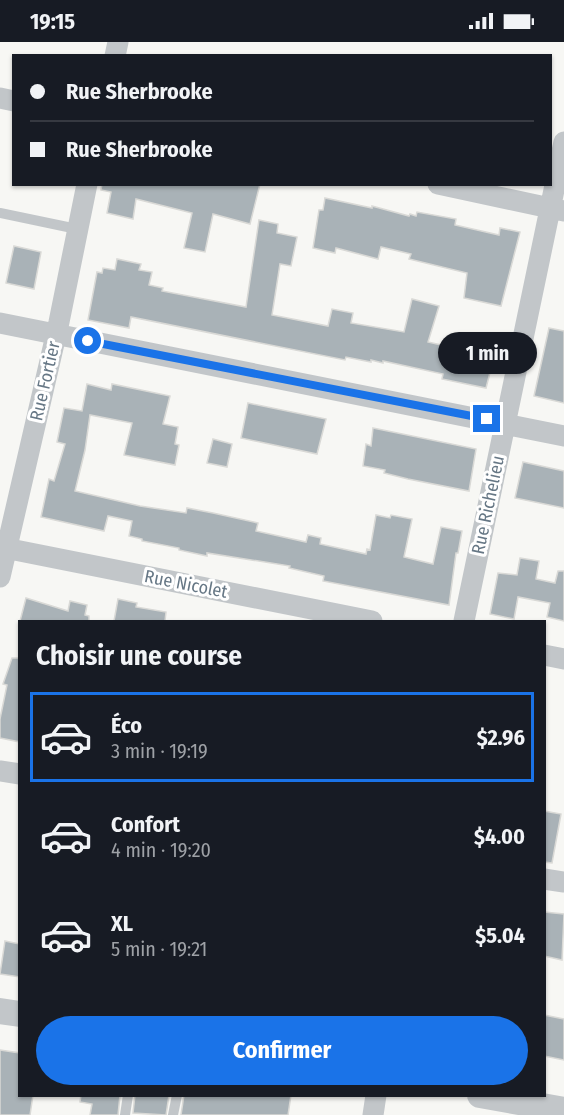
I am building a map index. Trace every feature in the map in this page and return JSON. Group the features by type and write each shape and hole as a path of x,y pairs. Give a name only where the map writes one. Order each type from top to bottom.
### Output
{"street":[{"name":"Rue Richelieu","path":"464,620 504,424 557,209 564,142"},
{"name":"Rue Fortier","path":"0,577 3,547 56,334 87,186"},
{"path":"448,186 557,209"},
{"path":"0,323 564,436"},
{"name":"Rue Nicolet","path":"3,547 367,620"},
{"path":"546,656 564,659"},
{"path":"0,771 18,774"},
{"path":"546,879 564,882"},
{"path":"0,1011 18,1014"},
{"path":"373,1115 376,1097"},
{"path":"491,1097 564,1110"}],"lane":[{"path":"0,213 77,229"},
{"path":"125,1115 128,1097"},
{"path":"173,1115 177,1097"}],"building":[{"path":"102,186 260,186 250,224 213,214 205,252 184,248 192,213 136,199 133,219 107,213 111,192 101,190"},
{"path":"325,198 372,208 372,206 409,216 410,214 416,216 417,212 456,219 455,225 499,235 500,228 520,232 501,306 464,298 467,273 409,259 411,254 381,247 378,259 336,248 335,253 313,248 319,210 323,210"},
{"path":"259,220 278,224 277,233 297,237 291,266 280,264 272,315 328,326 332,309 353,313 351,323 404,332 412,299 439,306 428,342 494,357 486,388 442,379 443,374 383,361 383,363 371,360 371,362 346,357 345,360 131,317 129,328 88,320 97,272 102,273 103,268 115,270 117,259 141,264 139,270 152,272 149,285 163,288 162,291 246,307"},
{"path":"14,246 41,252 34,289 6,283"},
{"path":"549,328 564,331 564,403 534,396"},
{"path":"87,384 111,390 112,384 170,396 163,424 178,427 175,444 179,445 175,465 124,455 132,423 90,415 85,450 75,491 140,506 186,513 187,508 213,513 258,523 256,531 306,542 308,535 321,538 320,544 366,554 367,549 370,550 376,515 412,519 404,557 433,564 441,527 462,531 458,553 456,553 449,605 323,581 324,576 289,568 290,566 207,553 207,556 142,541 142,539 129,536 132,521 108,516 104,531 41,517 49,479 54,481 65,444 57,442 64,408 82,411"},
{"path":"248,403 326,419 317,454 241,438"},
{"path":"373,428 476,449 469,491 408,479 384,473 385,470 363,466 366,444 371,446"},
{"path":"213,439 232,444 227,467 207,463"},
{"path":"523,462 564,471 564,508 515,498"},
{"path":"520,558 539,561 536,579 555,583 558,571 564,571 564,621 547,617 550,603 518,597 514,619 490,614 498,573 517,575"},
{"path":"26,598 68,611 70,601 87,605 85,615 89,616 89,620 20,620"},
{"path":"118,599 137,603 136,607 166,612 165,620 114,620"},
{"path":"12,658 18,658 18,742 0,738 0,719 7,685 3,684"},
{"path":"546,811 561,814 552,863 546,862"},
{"path":"546,912 564,914 562,960 546,956"},
{"path":"5,941 18,944 18,977 0,974"},
{"path":"546,1015 564,1019 564,1060 546,1056"},
{"path":"0,1050 18,1053 18,1097 33,1097 30,1115 0,1115"},
{"path":"81,1097 120,1097 118,1115 90,1115 92,1104 80,1102"},
{"path":"135,1097 169,1097 166,1115 133,1113"},
{"path":"184,1097 291,1097 288,1115 181,1115"}],"route":[{"path":"88,341 487,419"}]}
